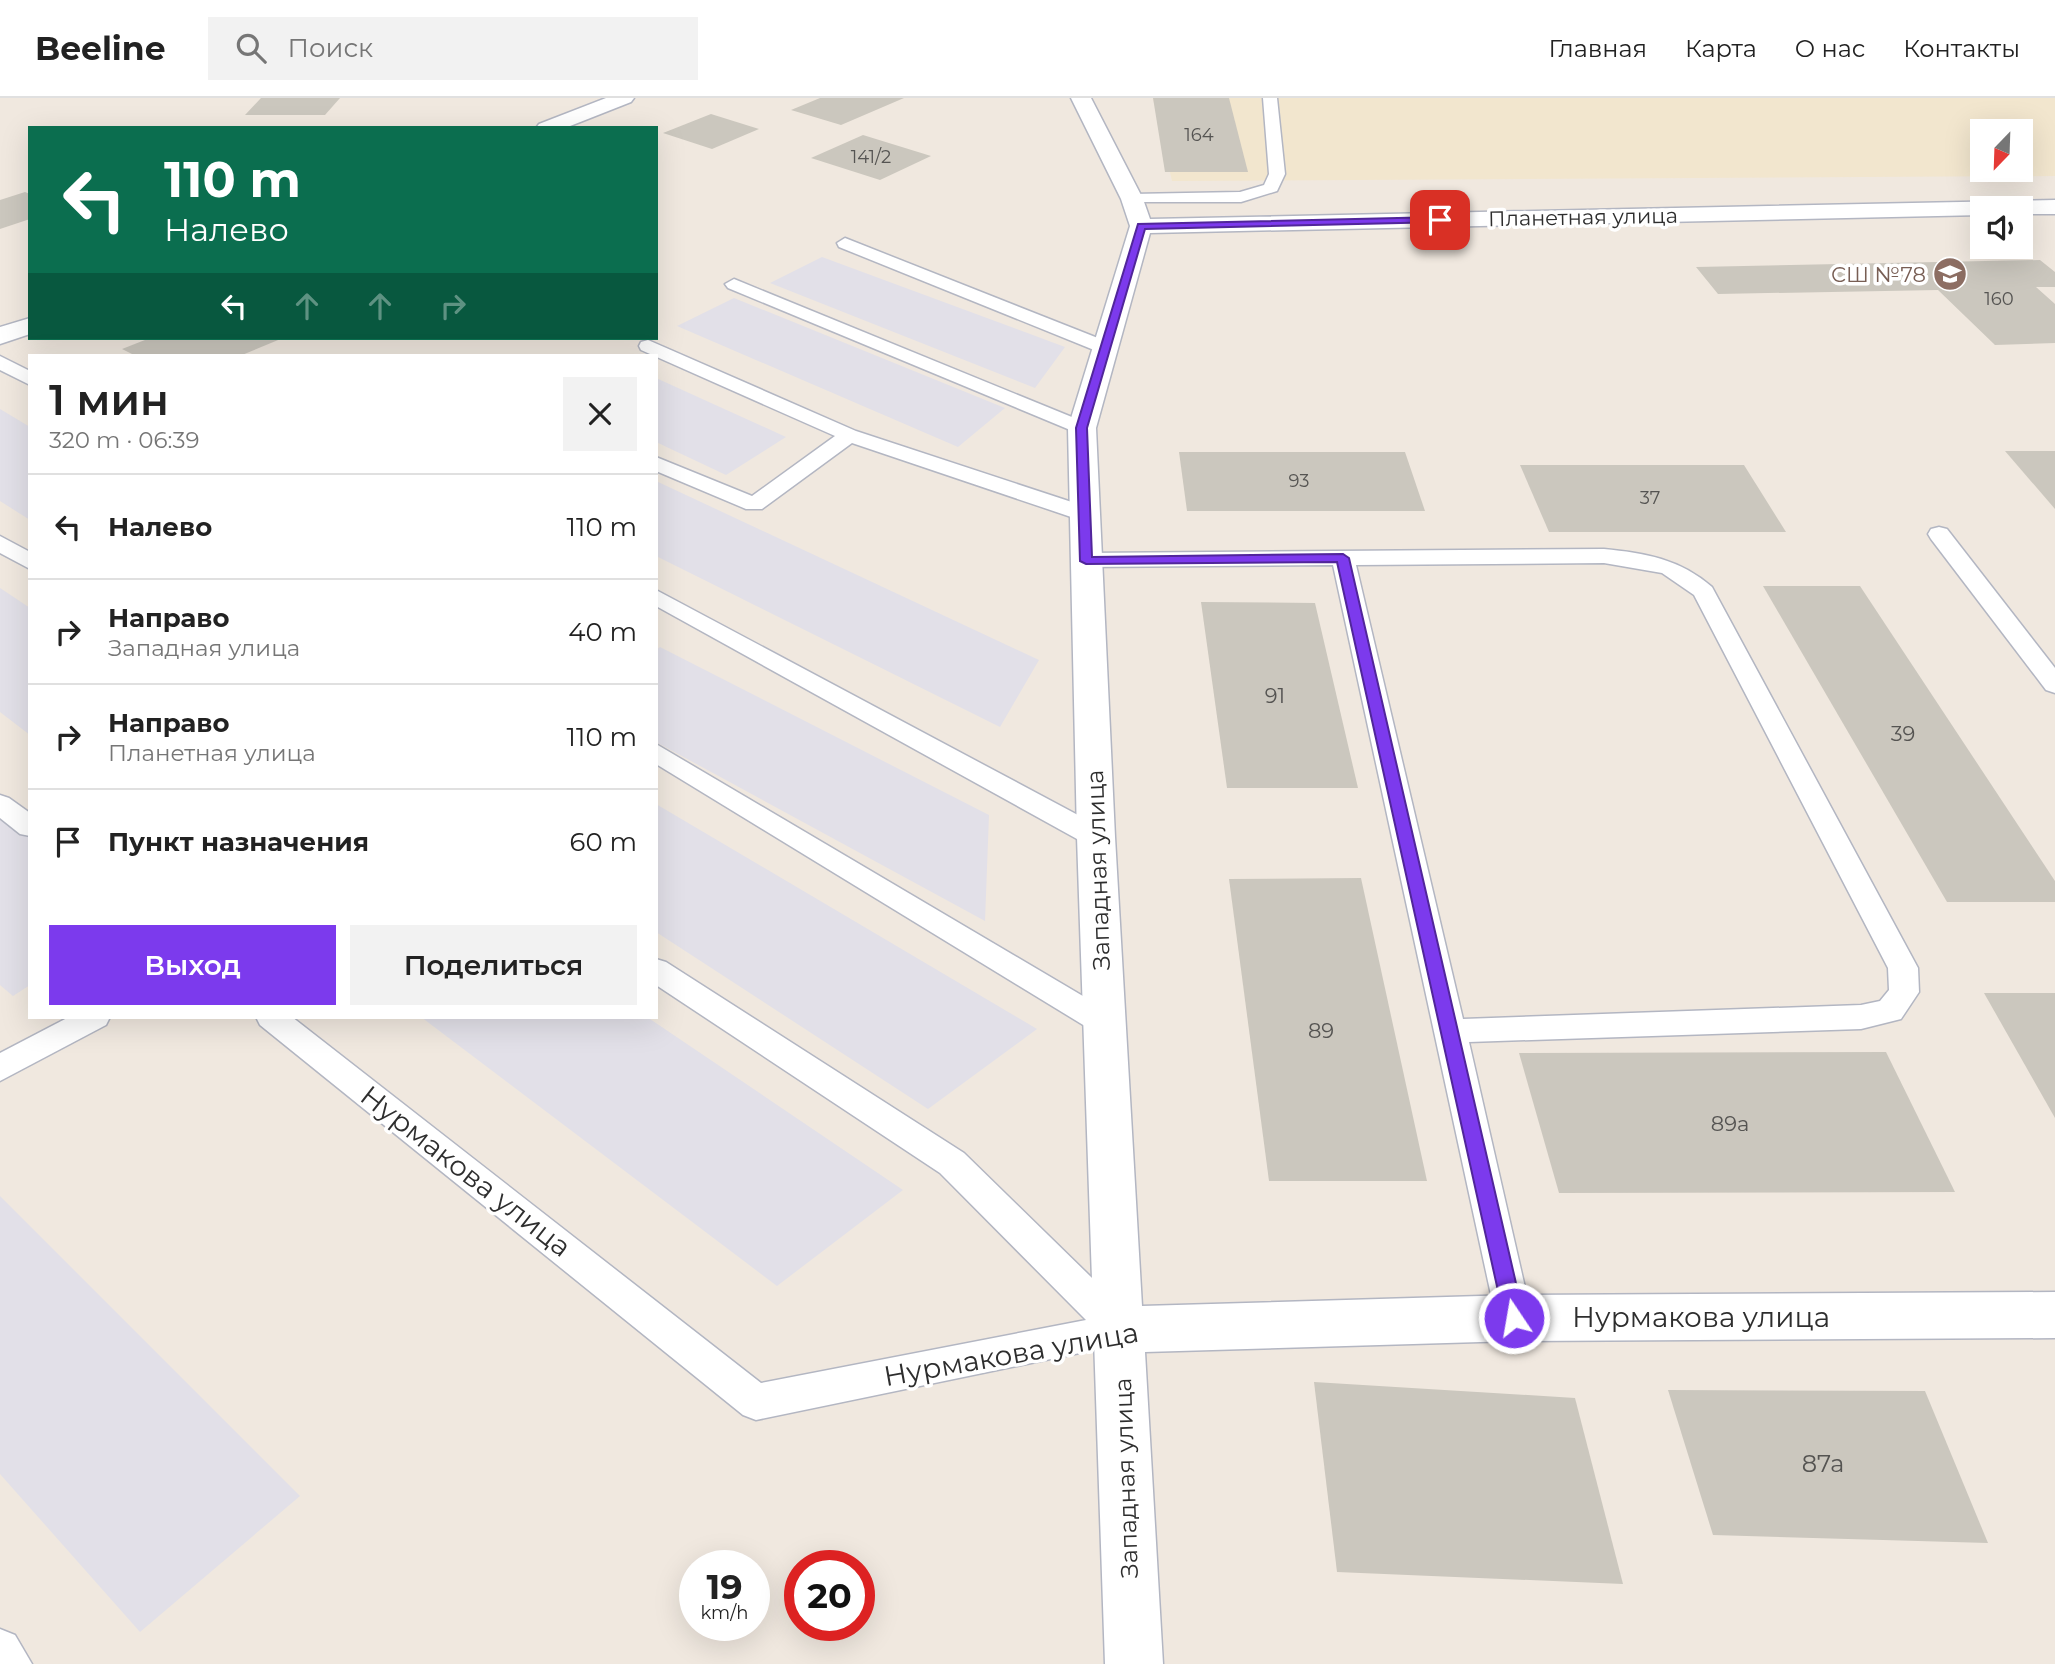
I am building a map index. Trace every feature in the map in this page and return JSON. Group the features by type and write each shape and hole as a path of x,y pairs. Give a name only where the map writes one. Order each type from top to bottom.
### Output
{"street":[{"path":"551,126 624,98"},
{"path":"1081,98 1136,212"},
{"name":"Планетная улица","path":"2033,207 2055,207"},
{"name":"Планетная улица","path":"1136,212 1970,208"},
{"name":"Западная улица","path":"1134,1664 1096,837 1082,428 1106,348 1136,212"},
{"name":"Нурмакова улица","path":"1120,1330 1514,1318 2055,1315"}],"lane":[{"path":"1136,212 1241,197 1271,188 1277,174 1270,98"},
{"path":"845,243 1106,348"},
{"path":"734,284 1082,428"},
{"path":"648,346 849,435 1084,514"},
{"path":"0,362 28,378"},
{"path":"658,464 754,504 849,435"},
{"path":"1939,534 2055,685"},
{"path":"0,543 28,561"},
{"path":"1086,561 1604,556 1651,561 1686,574 1704,592 1903,968 1904,992 1890,1011 1861,1017 1451,1031"},
{"path":"1343,558 1514,1318"},
{"path":"663,609 1096,837"},
{"path":"658,753 1104,1023"},
{"path":"0,804 28,825"},
{"path":"658,971 952,1163 1120,1330"},
{"path":"0,1068 91,1019"},
{"name":"Нурмакова улица","path":"274,1019 756,1402 1120,1330"},
{"path":"0,1650 11,1664"}],"shaded area":[{"path":"1153,98 2055,98 2055,176 2034,176 2034,119 1970,119 1970,176 1172,181"},
{"path":"822,257 1065,347 1035,388 770,283"},
{"path":"734,298 1005,408 958,447 677,326"},
{"path":"658,379 786,437 726,475 658,443"},
{"path":"0,409 28,426 28,519 0,501"},
{"path":"658,482 1039,660 1000,727 658,557"},
{"path":"0,588 28,607 28,733 0,712"},
{"path":"660,647 989,815 985,921 658,743"},
{"path":"658,805 1037,1029 928,1109 658,933"},
{"path":"0,810 28,832 28,986 13,996 0,985"},
{"path":"424,1019 650,1019 903,1190 777,1286"},
{"path":"0,1196 300,1496 140,1632 0,1474"}],"building":[{"path":"261,98 340,98 325,115 245,115"},
{"path":"820,98 904,98 841,125 791,110"},
{"path":"1153,98 1229,98 1248,172 1165,172"},
{"path":"711,114 759,129 712,149 663,133"},
{"path":"863,135 931,156 880,180 811,158"},
{"path":"28,193 28,220 0,229 0,200"},
{"path":"2040,260 2055,272 2055,287 2036,287 2055,304 2055,343 1995,345 1938,290 1718,294 1696,267"},
{"path":"145,340 278,340 244,354 132,354 122,349"},
{"path":"2005,451 2055,451 2055,509"},
{"path":"1179,452 1405,452 1425,511 1187,511"},
{"path":"1520,465 1744,465 1786,532 1549,532"},
{"path":"1763,586 1860,586 2055,881 2055,902 1947,902"},
{"path":"1201,602 1315,603 1358,788 1227,788"},
{"path":"1361,878 1427,1181 1269,1181 1229,879"},
{"path":"1984,993 2055,993 2055,1118"},
{"path":"1886,1052 1955,1192 1559,1193 1519,1053"},
{"path":"1314,1382 1575,1398 1623,1584 1337,1572"},
{"path":"1668,1390 1925,1391 1988,1543 1713,1535"}],"place":[{"name":"СШ №78","path":"1950,274"}],"route":[{"path":"1440,220 1141,226 1082,428 1086,561 1343,558 1514,1318"}]}
